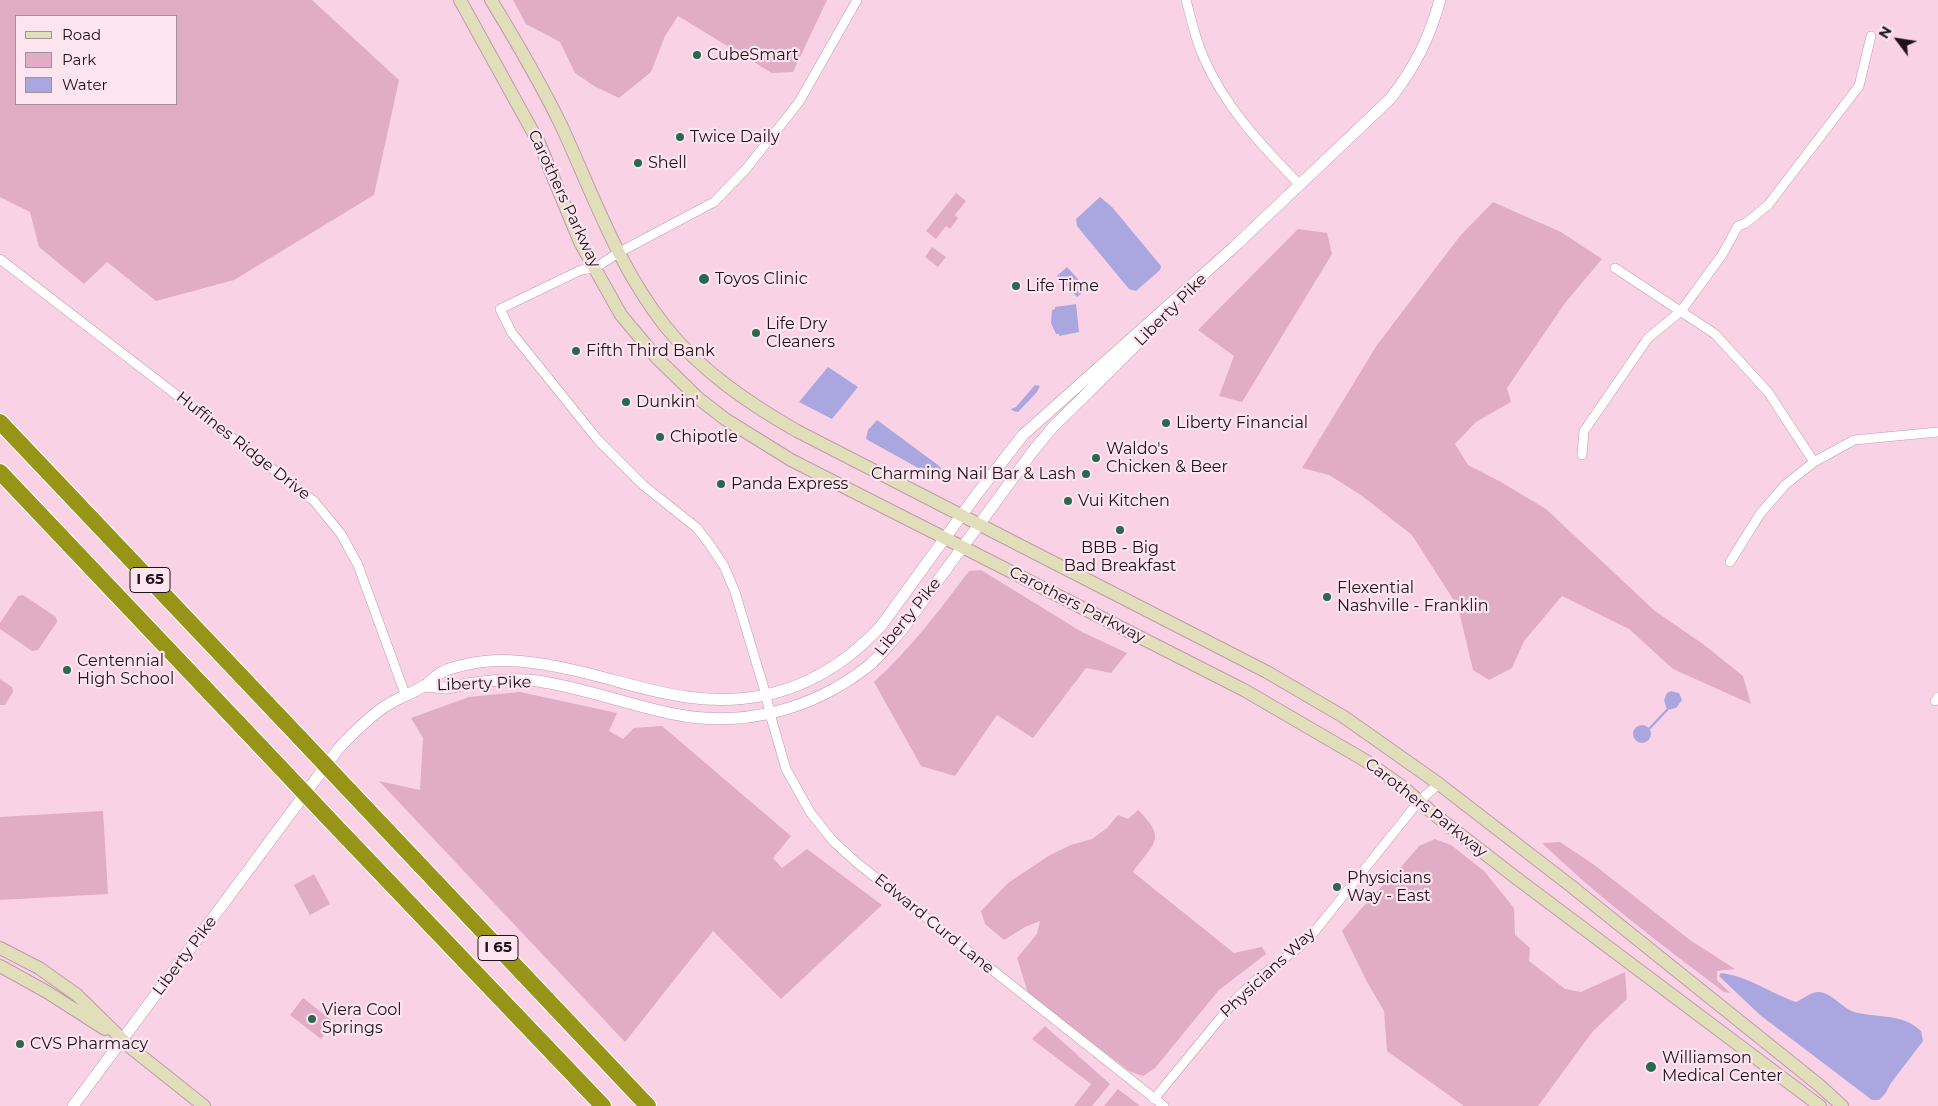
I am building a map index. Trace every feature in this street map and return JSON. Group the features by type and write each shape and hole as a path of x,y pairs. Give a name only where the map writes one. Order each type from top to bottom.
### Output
{"highway":[{"name":"I 65","path":"0,422 648,1106"},
{"name":"I 65","path":"0,472 604,1106"}],"main road":[{"name":"Carothers Parkway","path":"460,0 539,143 580,242 621,315 657,358 698,398 725,419 791,460 1244,690 1366,761 1522,882 1820,1106"},
{"name":"Carothers Parkway","path":"490,0 516,41 560,124 618,252 665,325 690,354 720,380 755,407 796,432 1303,692 1344,717 1434,780 1571,886 1842,1106"},
{"path":"0,948 39,968 77,995 122,1040 204,1106"},
{"path":"0,966 47,992 122,1040"}],"street":[{"path":"595,268 618,252 714,202 746,170 805,92 857,0"},
{"path":"1186,0 1202,54 1229,104 1265,149 1300,185"},
{"name":"Liberty Pike","path":"73,1106 339,748 384,707 405,694 425,686 440,672 465,665 508,660 539,663 685,697 714,700 766,696 803,684 844,661 881,626 1023,435 1234,247 1377,112 1408,75 1420,55 1432,27 1440,0"},
{"path":"1582,455 1584,431 1648,338 1681,311 1722,255 1738,226 1746,223 1768,205 1859,86 1871,36"},
{"name":"Liberty Pike","path":"425,686 445,688 501,680 530,680 565,686 695,718 746,718 770,714 802,704 833,690 868,666 901,631 1033,451 1053,427 1234,247"},
{"name":"Huffines Ridge Drive","path":"0,258 314,501 340,534 358,565 405,694"},
{"name":"Edward Curd Lane","path":"595,268 581,270 500,309 512,333 598,440 643,485 697,528 724,566 735,592 786,768 800,797 810,812 833,840 877,878 1164,1106"},
{"path":"1615,268 1715,334 1768,392 1814,462"},
{"path":"1730,562 1760,514 1785,485 1814,462 1854,440 1938,432"},
{"path":"627,702 631,684"},
{"name":"Physicians Way","path":"1154,1099 1236,999 1256,980 1299,947 1315,931 1434,780"}],"green space":[{"path":"0,0 312,0 399,80 374,195 234,280 156,301 107,262 84,284 39,247 30,212 0,197"},
{"path":"513,0 827,0 793,72 772,73 678,16 665,36 651,72 619,98 594,86 575,73 560,42 526,24"},
{"path":"956,193 966,201 955,215 958,218 950,229 946,226 936,239 926,231"},
{"path":"1493,202 1561,232 1602,259 1565,303 1507,388 1511,402 1476,422 1455,444 1468,465 1546,509 1655,611 1703,644 1743,676 1751,704 1673,669 1629,629 1562,596 1524,641 1512,668 1489,680 1473,670 1458,607 1412,535 1361,495 1329,475 1302,468 1377,345 1460,236"},
{"path":"1298,229 1327,233 1332,254 1242,402 1219,396 1234,356 1198,330"},
{"path":"932,247 946,257 938,267 925,257"},
{"path":"981,570 1082,632 1127,653 1111,673 1086,668 1033,738 997,715 955,776 921,766 874,682 936,615 969,571"},
{"path":"23,595 56,617 57,622 38,650 32,651 0,629 0,623 18,596"},
{"path":"0,679 12,687 13,692 5,705 0,705"},
{"path":"520,692 617,713 609,731 623,739 634,728 662,726 791,836 773,858 782,868 807,849 882,905 781,999 713,931 625,1042 379,781 420,790 423,738 411,718 469,697"},
{"path":"1138,810 1153,828 1155,835 1151,848 1133,872 1234,953 1262,947 1266,954 1219,990 1155,1068 1143,1076 1129,1071 1028,993 1017,958 1037,934 1040,921 1025,927 1004,940 985,924 981,911 1008,883 1050,855 1071,845 1092,839 1107,828 1118,815 1128,819"},
{"path":"103,811 108,894 0,900 0,817"},
{"path":"1435,839 1451,845 1484,871 1514,908 1515,935 1530,948 1529,961 1565,989 1581,992 1625,972 1627,999 1593,1031 1538,1106 1464,1106 1387,1051 1384,1011 1367,982 1342,931 1419,846"},
{"path":"1560,842 1593,864 1690,940 1735,969 1717,971 1717,980 1730,993 1724,992 1677,957 1586,883 1542,843"},
{"path":"314,874 330,904 310,915 294,885"},
{"name":"Viera Cool Springs","path":"303,998 334,1022 321,1039 290,1015"},
{"path":"1045,1026 1110,1084 1092,1106 1074,1106 1091,1084 1032,1039"},
{"path":"1118,1089 1140,1106 1104,1106"}],"water":[{"path":"1100,197 1112,207 1161,266 1160,270 1136,291 1129,289 1077,226 1076,219"},
{"path":"1067,267 1087,289 1077,297 1057,276"},
{"path":"1076,304 1079,332 1059,336 1059,334 1056,334 1051,323 1052,310 1055,307"},
{"path":"828,367 858,387 832,419 799,402"},
{"path":"1035,385 1040,386 1037,392 1018,412 1013,411 1011,409 1016,407"},
{"path":"877,420 938,465 942,473 929,474 866,439 868,430"},
{"path":"1671,691 1679,693 1682,700 1676,708 1667,710 1664,700 1667,693"},
{"path":"1642,725 1648,728 1651,734 1648,740 1642,743 1636,740 1633,734 1636,728"},
{"path":"1721,973 1750,981 1796,1002 1813,993 1824,993 1854,1012 1906,1021 1921,1031 1923,1041 1891,1083 1885,1094 1879,1100 1872,1100 1760,1015 1719,976"}],"waterway":[{"path":"1649,729 1667,710"}],"place":[{"name":"CubeSmart","path":"697,55"},
{"name":"Twice Daily","path":"680,137"},
{"name":"Shell","path":"638,163"},
{"name":"Toyos Clinic","path":"704,279"},
{"name":"Life Time","path":"1016,286"},
{"name":"Life Dry Cleaners","path":"756,333"},
{"name":"Fifth Third Bank","path":"576,351"},
{"name":"Dunkin'","path":"626,402"},
{"name":"Liberty Financial","path":"1166,423"},
{"name":"Chipotle","path":"660,437"},
{"name":"Waldo's Chicken & Beer","path":"1096,458"},
{"name":"Charming Nail Bar & Lash","path":"1086,474"},
{"name":"Panda Express","path":"721,484"},
{"name":"Vui Kitchen","path":"1068,501"},
{"name":"BBB - Big Bad Breakfast","path":"1120,530"},
{"name":"Flexential Nashville - Franklin","path":"1327,597"},
{"name":"Centennial High School","path":"67,670"},
{"name":"Physicians Way - East","path":"1337,887"},
{"name":"Viera Cool Springs","path":"312,1019"},
{"name":"CVS Pharmacy","path":"20,1044"},
{"name":"Williamson Medical Center","path":"1651,1067"}]}
